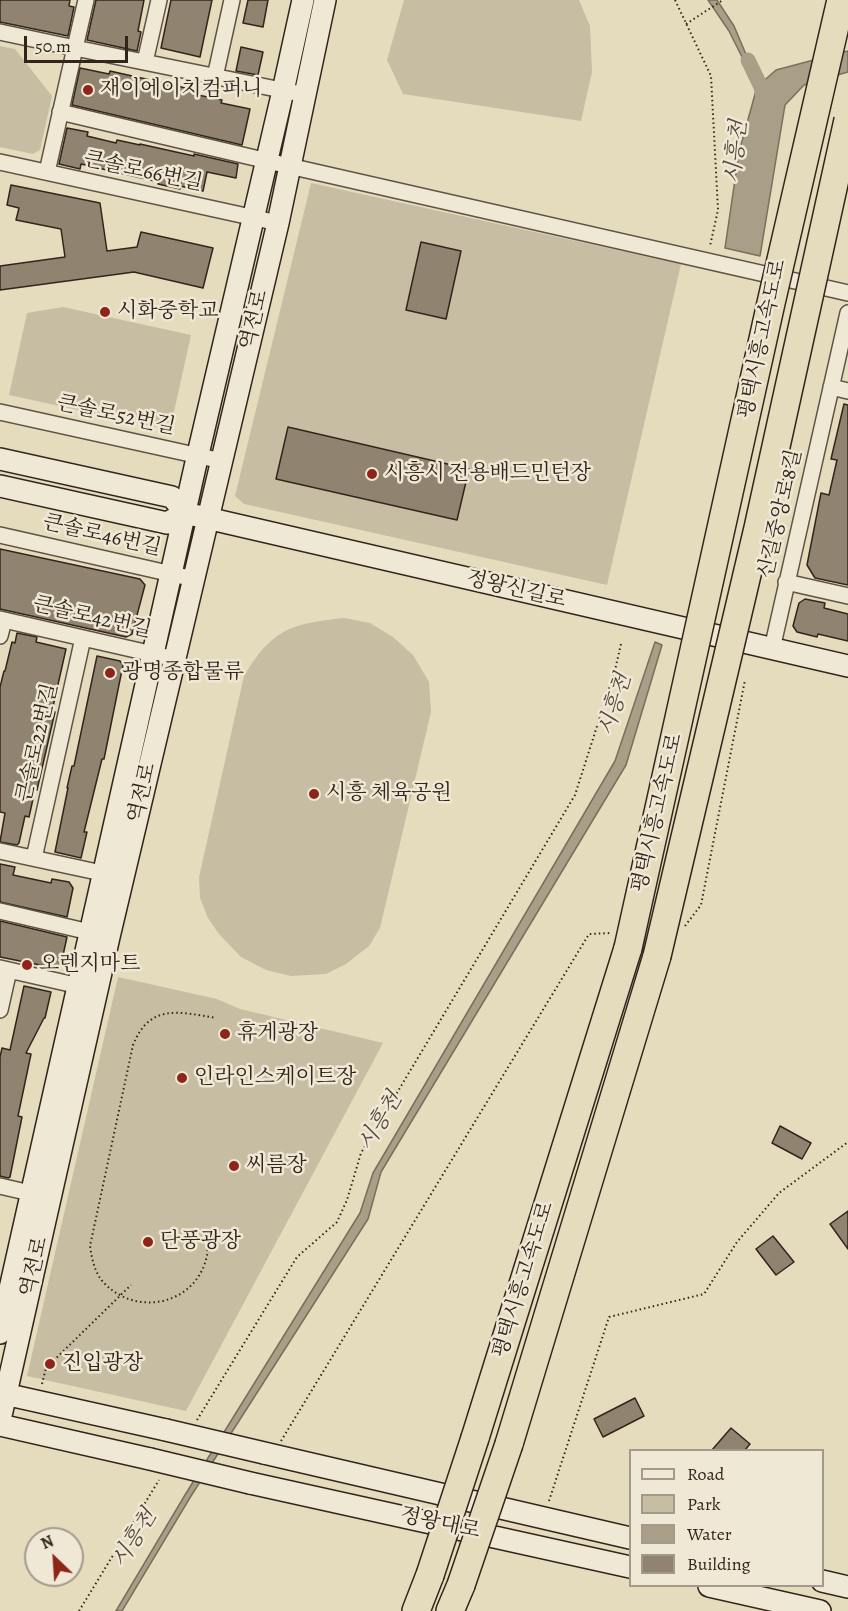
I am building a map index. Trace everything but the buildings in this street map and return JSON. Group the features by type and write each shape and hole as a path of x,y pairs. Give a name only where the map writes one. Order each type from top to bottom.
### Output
{"highway":[{"name":"평택시흥고속도로","path":"416,1611 476,1438 620,940 841,0"},
{"name":"평택시흥고속도로","path":"450,1611 509,1444 657,956 758,528 848,120"}],"street":[{"path":"46,172 86,0"},
{"path":"145,62 159,0"},
{"path":"214,77 232,0"},
{"name":"역전로","path":"114,876 153,654 303,0"},
{"name":"역전로","path":"0,1333 16,1270 41,1195 114,876 175,659 278,223 325,0"},
{"path":"0,32 306,95"},
{"path":"60,112 848,293"},
{"name":"큰솔로66번길","path":"0,162 278,223"},
{"name":"신길중앙로8길","path":"772,650 848,313"},
{"path":"831,387 848,391"},
{"name":"큰솔로52번길","path":"0,412 222,461"},
{"name":"정왕신길로","path":"0,459 172,497 185,513 208,519 848,666"},
{"path":"0,486 167,523 185,513"},
{"name":"큰솔로46번길","path":"0,535 194,579"},
{"path":"786,582 848,596"},
{"path":"0,636 2,619"},
{"name":"큰솔로42번길","path":"2,619 175,659"},
{"name":"큰솔로22번길","path":"34,858 83,638"},
{"path":"0,850 114,876"},
{"path":"0,911 100,934"},
{"path":"0,1010 4,969 88,988"},
{"path":"0,1186 41,1195"},
{"name":"역전로","path":"0,1420 16,1270"},
{"path":"3,1394 38,1401"},
{"name":"정왕대로","path":"38,1401 629,1538"},
{"name":"정왕대로","path":"0,1425 629,1568"},
{"path":"824,1581 848,1587"},
{"path":"713,1587 820,1611"}],"path":[{"path":"675,0 711,76 718,210 709,252"},
{"path":"686,24 723,0"},
{"path":"197,1420 297,1257 337,1222 347,1200 361,1152 575,795 621,645"},
{"path":"684,928 701,905 745,679"},
{"path":"268,1454 589,934 620,940"},
{"path":"207,1236 207,1255 201,1272 189,1287 174,1298 156,1303 137,1302 119,1296 104,1283 94,1266 90,1246 133,1045 138,1033 146,1022 171,1011 216,1018"},
{"path":"544,1518 609,1317 704,1294 737,1242 779,1193 848,1142"},
{"path":"38,1401 46,1368 131,1285"},
{"path":"79,1611 160,1480"}],"green space":[{"path":"404,0 579,0 590,26 592,72 581,121 403,94 387,60"},
{"path":"0,46 15,49 52,96 40,150 33,154 0,147"},
{"path":"311,183 681,264 607,585 244,504 235,496"},
{"path":"63,307 191,335 170,430 9,395 27,313"},
{"name":"시흥 체육공원","path":"344,618 370,623 393,637 413,655 429,682 431,712 380,928 369,946 346,964 326,974 291,976 266,970 241,957 219,934 208,918 200,898 199,877 244,676 264,648 285,631 310,623"},
{"path":"118,977 217,999 240,1009 383,1043 186,1411 27,1376"}],"water":[{"path":"708,0 717,0 734,26 759,85 776,70 848,51 848,72 804,85 785,105 760,256 725,248 739,152 757,87 729,31"},
{"path":"655,642 662,645 626,765 381,1172 368,1219 191,1496 122,1611 116,1611 185,1495 360,1213 373,1173 615,761"}],"waterway":[{"name":"시흥천","path":"748,60 761,87 765,105"}],"place":[{"name":"재이에이치컴퍼니","path":"88,90"},
{"name":"시화중학교","path":"105,312"},
{"name":"시흥시 전용배드민턴장","path":"372,474"},
{"name":"광명종합물류","path":"110,673"},
{"name":"시흥 체육공원","path":"314,794"},
{"name":"오렌지마트","path":"27,965"},
{"name":"휴게광장","path":"225,1034"},
{"name":"인라인스케이트장","path":"182,1078"},
{"name":"씨름장","path":"234,1166"},
{"name":"단풍광장","path":"148,1242"},
{"name":"진입광장","path":"50,1364"}]}
